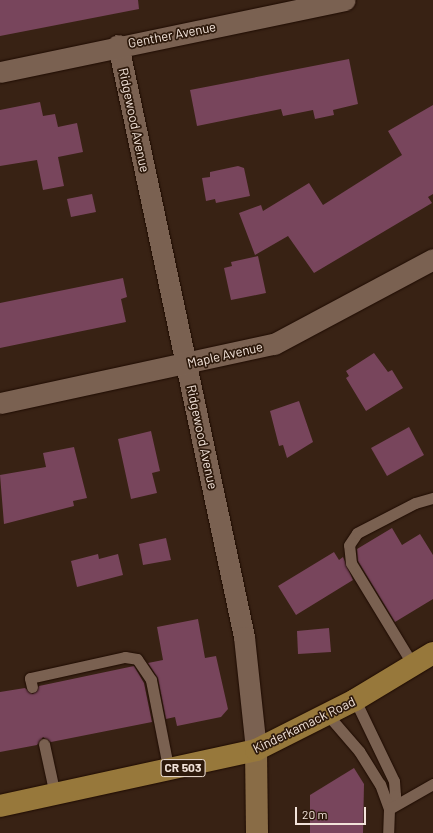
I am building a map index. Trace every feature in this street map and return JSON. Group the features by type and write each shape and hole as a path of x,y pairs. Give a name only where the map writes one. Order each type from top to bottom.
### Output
{"main road":[{"name":"Kinderkamack Road","path":"0,806 169,772 256,750 355,700 433,653"}],"street":[{"name":"Genther Avenue","path":"0,72 118,45 345,0"},
{"name":"Ridgewood Avenue","path":"118,45 244,637 256,750 257,833"},
{"name":"Maple Avenue","path":"0,403 274,344 433,259"}],"lane":[{"path":"413,665 351,563 348,549 357,533 415,503 433,498"},
{"path":"32,687 30,678 125,657 137,659 152,680 169,772"},
{"path":"355,700 394,781 395,795 389,809 388,833"},
{"path":"327,714 359,751 380,784 389,809"},
{"path":"44,744 55,795"},
{"path":"389,809 433,784"}],"building":[{"path":"0,0 138,0 139,9 0,36"},
{"path":"349,59 358,104 333,110 334,115 315,119 313,110 283,116 281,109 197,126 190,90"},
{"path":"40,102 43,116 55,114 58,127 77,123 83,152 58,157 64,186 43,190 37,160 0,166 0,110"},
{"path":"433,105 433,194 428,197 432,203 314,273 288,236 255,255 239,213 261,205 263,211 309,183 323,205 402,155 388,131"},
{"path":"238,166 244,168 250,196 216,203 215,199 206,201 202,178 210,177 210,172"},
{"path":"92,194 96,212 71,217 67,199"},
{"path":"258,256 266,293 231,300 224,268 232,266 231,262"},
{"path":"123,278 127,297 121,299 126,322 0,348 0,303"},
{"path":"374,353 388,372 392,370 403,388 366,411 346,378 349,376 346,371"},
{"path":"299,401 313,442 287,458 283,445 279,446 270,411"},
{"path":"409,427 424,455 387,476 371,448"},
{"path":"151,431 160,471 152,473 157,493 131,499 118,439"},
{"path":"74,447 87,498 73,501 74,506 4,524 0,475 46,467 43,453"},
{"path":"392,528 402,545 420,534 433,555 433,599 395,622 358,561 357,549"},
{"path":"166,538 171,560 143,565 139,544"},
{"path":"334,552 339,560 343,557 353,580 296,615 278,586"},
{"path":"98,554 99,559 118,554 123,575 77,587 71,561"},
{"path":"198,619 205,658 216,656 228,709 221,717 177,726 175,717 166,719 158,678 148,663 163,660 157,627"},
{"path":"329,628 331,652 298,654 297,631"},
{"path":"134,666 144,683 152,722 51,742 43,737 37,745 0,752 0,692 25,688 33,694 39,686"},
{"path":"354,768 364,784 363,833 310,833 310,795"}]}
